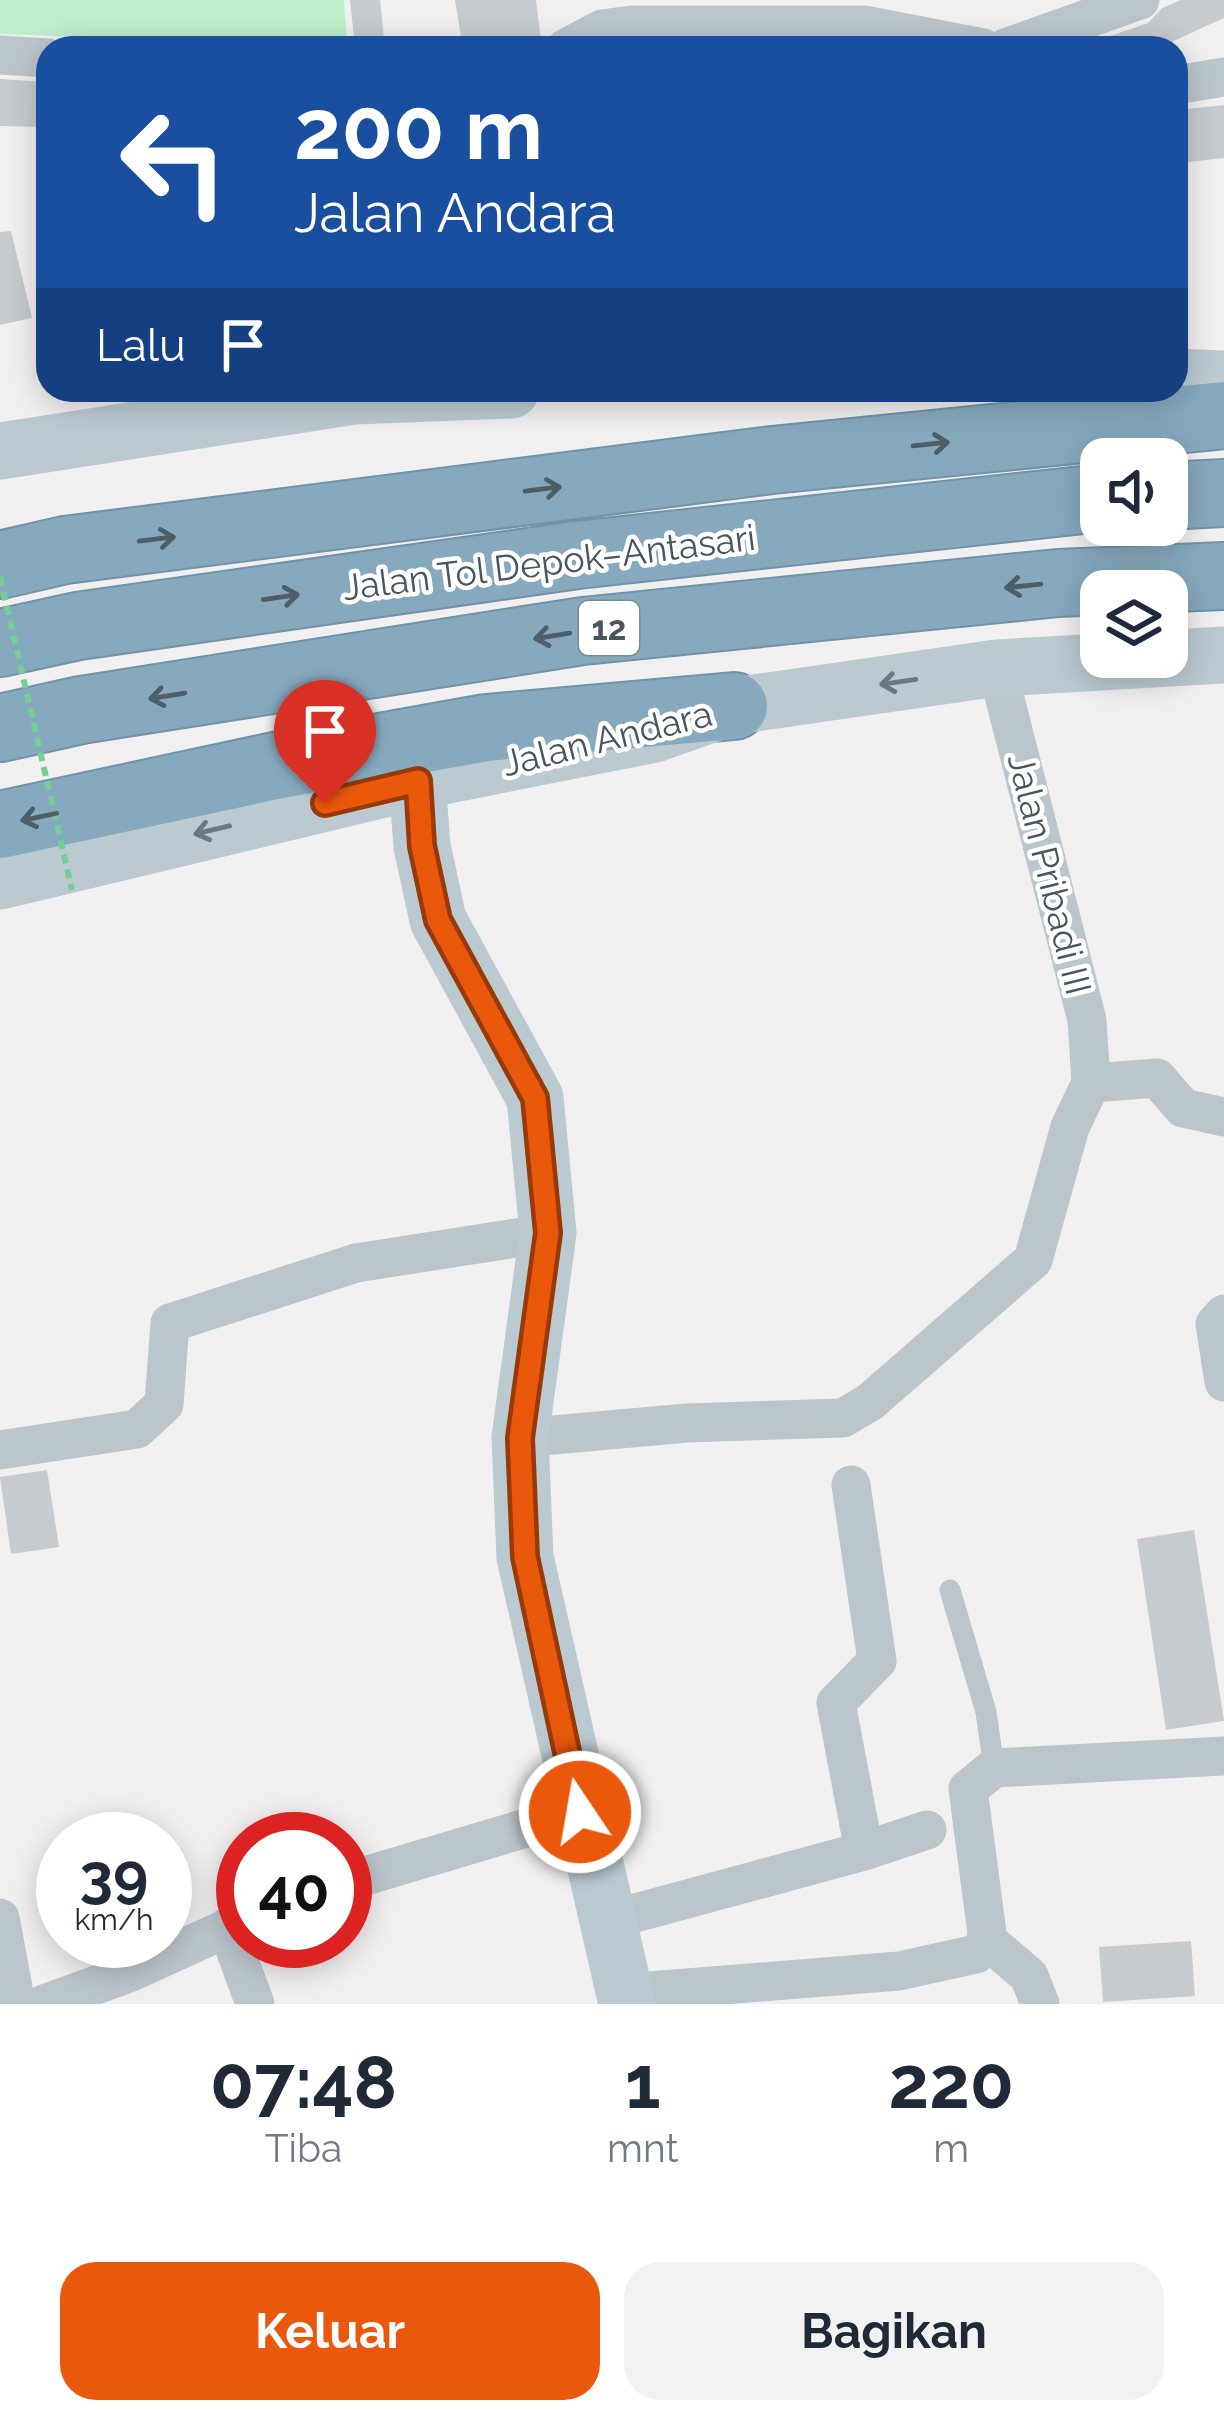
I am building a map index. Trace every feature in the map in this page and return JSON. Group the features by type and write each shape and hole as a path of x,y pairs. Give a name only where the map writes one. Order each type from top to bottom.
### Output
{"highway":[{"path":"29,552 772,460 1224,415"},
{"path":"1188,495 1224,493"},
{"name":"Jalan Tol Depok–Antasari","path":"0,643 78,626 577,555 1080,500"},
{"name":"Jalan Tol Depok–Antasari","path":"0,728 81,710 583,631 1058,583 1224,576"},
{"path":"0,826 280,765 486,728 734,706"}],"street":[{"path":"1039,36 1140,0"},
{"path":"589,36 631,25 861,13 941,36"},
{"path":"0,55 36,57"},
{"path":"1188,83 1224,77"},
{"path":"1188,378 1224,379"},
{"path":"0,451 315,402"},
{"name":"Jalan Andara","path":"0,881 418,781 655,734 734,706 997,668 1224,655"},
{"name":"Jalan Pribadi III","path":"997,668 1087,1020 1091,1083"},
{"path":"418,781 422,846 438,920 535,1098 548,1233 520,1438 525,1557 625,1998 901,1987 976,1954 988,1941"},
{"path":"520,1438 687,1423 843,1418 870,1402 1033,1260 1070,1127 1091,1083 1157,1078 1183,1108 1224,1118"},
{"path":"0,1450 137,1429 164,1404 170,1323 356,1263 548,1233"},
{"path":"1224,1313 1215,1324 1224,1382"},
{"path":"851,1485 877,1661 836,1703 864,1851"},
{"path":"1040,2004 1029,1976 988,1941 968,1790 994,1768 1224,1756"},
{"path":"372,1874 580,1812"},
{"path":"606,1921 927,1830"},
{"path":"0,1918 16,2004"},
{"path":"44,2004 129,1973 216,1933"},
{"path":"246,1968 255,2004"}],"lane":[{"path":"950,1590 986,1712 994,1768"}],"path":[{"path":"0,577 72,890"}],"green space":[{"path":"0,0 344,0 346,36 58,36 0,34"}],"building":[{"path":"350,0 380,0 384,36 354,36"},
{"path":"455,0 536,0 540,36 461,36"},
{"path":"1181,0 1224,0 1224,18 1184,36 1110,36 1148,23 1162,8"},
{"path":"0,79 36,81 36,127 0,126"},
{"path":"1224,105 1224,158 1188,162 1188,109"},
{"path":"11,231 32,318 0,325 0,232"},
{"path":"47,1470 59,1547 11,1554 0,1477"},
{"path":"1194,1530 1224,1721 1166,1730 1137,1539"},
{"path":"1191,1941 1195,1996 1103,2002 1099,1947"}],"route":[{"path":"325,803 418,781 422,846 438,920 535,1098 548,1233 520,1438 525,1557 580,1812"}]}
